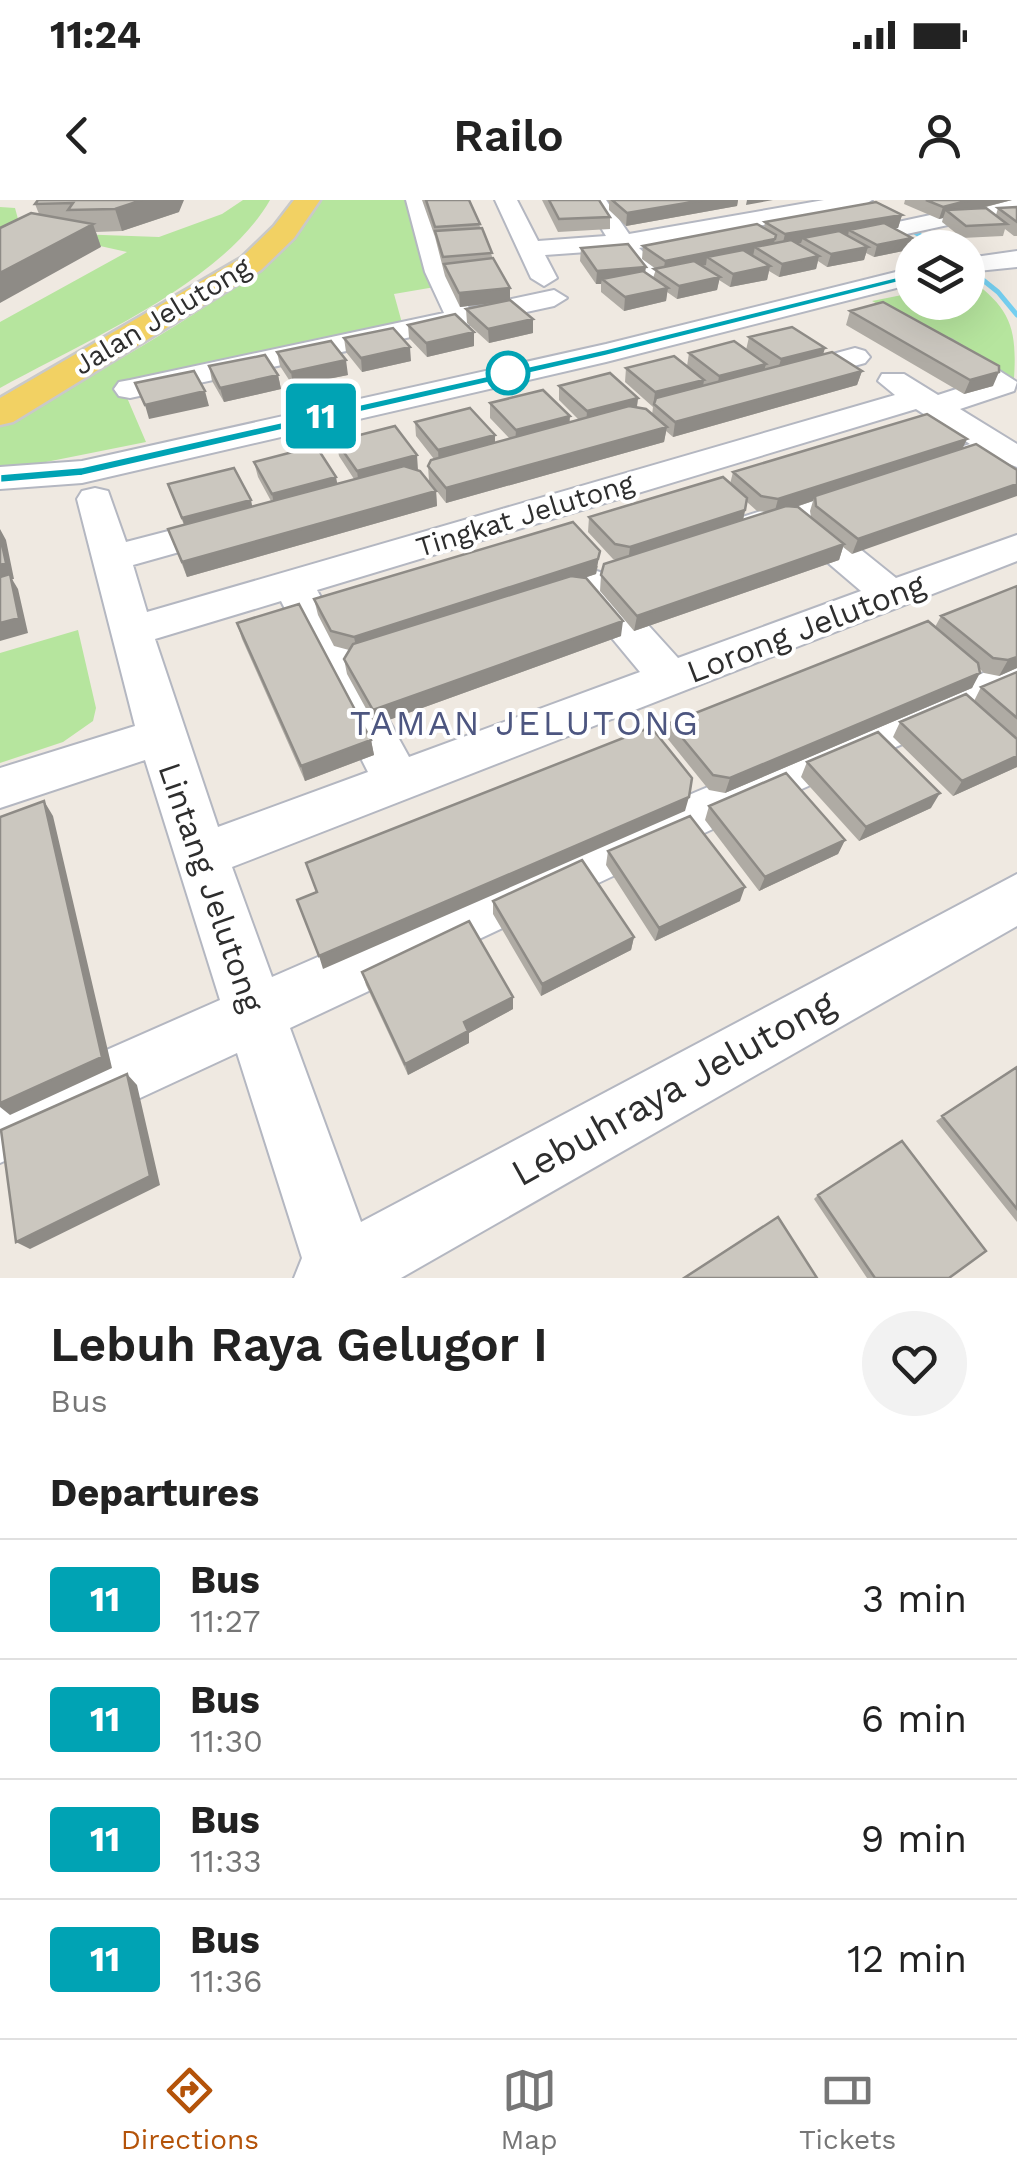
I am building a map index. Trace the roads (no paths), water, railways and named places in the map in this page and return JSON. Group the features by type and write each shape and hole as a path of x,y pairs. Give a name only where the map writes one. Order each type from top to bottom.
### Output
{"main road":[{"name":"Jalan Jelutong","path":"0,397 196,286 252,243 285,200"},
{"name":"Jalan Jelutong","path":"0,414 251,264 284,232 307,200"}],"street":[{"path":"417,200 438,272 460,317"},
{"path":"506,200 528,249 567,312 606,353"},
{"path":"528,249 622,242 736,211 768,230 855,201"},
{"path":"598,204 634,203"},
{"path":"807,248 1017,203"},
{"path":"598,204 622,242 648,271 660,276 750,259"},
{"path":"985,263 1017,260"},
{"path":"0,478 82,472 558,371 606,353 895,280"},
{"path":"845,292 880,312"},
{"path":"778,309 1006,452"},
{"path":"130,389 460,317 567,312"},
{"name":"Tingkat Jelutong","path":"130,632 464,533 573,551 743,497 928,403 1003,384 915,332"},
{"path":"748,386 855,356"},
{"path":"0,492 76,483 344,416"},
{"path":"669,440 897,605"},
{"path":"709,540 743,497 1006,452"},
{"name":"Lintang Jelutong","path":"94,499 161,736 336,1274"},
{"path":"441,504 464,533"},
{"path":"109,559 264,518"},
{"name":"Lorong Jelutong","path":"200,856 622,698 897,605 1017,546"},
{"path":"573,551 672,680"},
{"path":"292,584 399,783"},
{"path":"335,664 442,628"},
{"path":"0,1130 714,806 990,674"},
{"path":"622,698 714,806"},
{"path":"0,788 161,736"},
{"name":"Lebuhraya Jelutong","path":"336,1274 1017,898"}],"waterway":[{"path":"866,200 912,230"},
{"path":"985,282 1017,315"}],"district":[{"name":"TAMAN JELUTONG","path":"525,723"}]}
